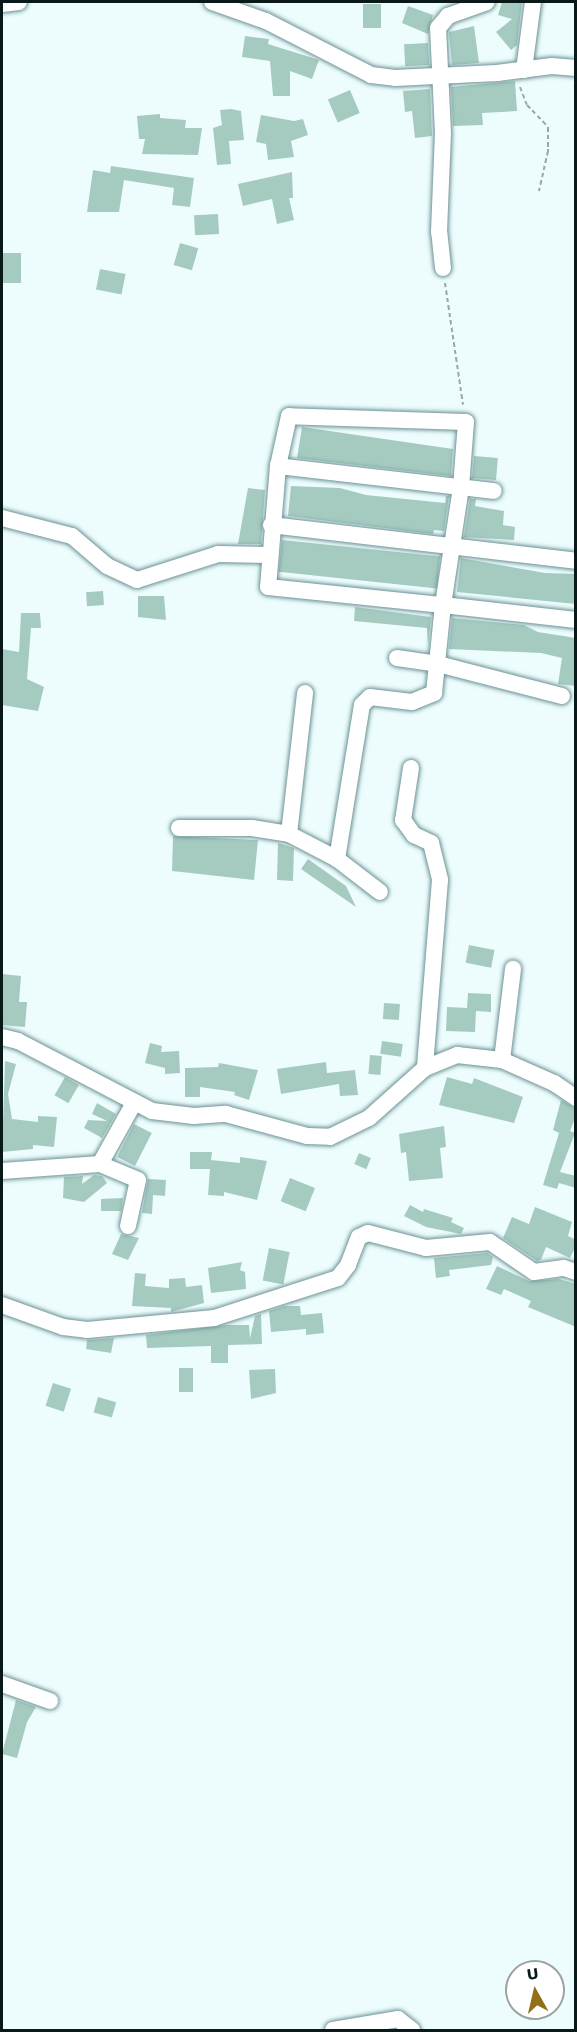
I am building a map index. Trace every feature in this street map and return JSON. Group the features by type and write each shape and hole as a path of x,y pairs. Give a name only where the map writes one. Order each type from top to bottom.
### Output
{"street":[{"path":"2,4 19,2"},
{"path":"212,2 266,21 371,75 441,76 576,68"},
{"path":"443,268 439,201 441,76 438,28 441,22 487,2"},
{"path":"524,70 533,2"},
{"path":"337,859 362,705 370,697 412,702 428,698 435,688 443,605 461,487 466,422 293,414 289,416 278,466 271,525 268,587 443,605 576,620"},
{"path":"278,466 494,491"},
{"path":"2,518 72,536 107,566 137,580 218,554 269,555"},
{"path":"271,525 453,544 576,561"},
{"path":"397,658 438,664 562,696"},
{"path":"289,834 305,693"},
{"path":"411,768 403,820 414,835 430,843 440,880 425,1068"},
{"path":"179,828 252,828 289,834 337,859 380,892"},
{"path":"502,1060 513,969"},
{"path":"2,1037 18,1041 152,1111 194,1116 226,1114 290,1133 330,1137 388,1104 425,1068 457,1055 502,1060 554,1083 576,1098"},
{"path":"100,1164 134,1103"},
{"path":"2,1171 100,1164 138,1179 128,1226"},
{"path":"2,1305 63,1327 87,1330 214,1318 338,1278 348,1265 359,1237 368,1233 426,1248 490,1242 534,1272 564,1268 575,1270"},
{"path":"2,1684 50,1701"},
{"path":"333,2031 398,2019 412,2031"}],"path":[{"path":"524,70 520,83 522,98 548,127 548,151 539,191"},
{"path":"443,268 466,422"}],"building":[{"path":"502,2 522,2 517,45 511,50 496,32 512,19 498,15"},
{"path":"363,4 381,4 381,28 363,28"},
{"path":"408,6 433,15 428,34 402,23"},
{"path":"474,26 479,63 452,65 449,32"},
{"path":"245,36 269,39 268,44 319,60 312,79 290,71 290,96 273,96 270,61 242,57"},
{"path":"428,43 429,65 405,66 404,44"},
{"path":"515,81 517,111 482,113 483,125 453,126 451,87"},
{"path":"430,89 432,136 415,138 412,111 405,112 403,91"},
{"path":"350,90 360,113 338,122 328,99"},
{"path":"220,110 241,111 244,140 229,141 231,164 217,165 213,128 222,125"},
{"path":"160,114 160,118 186,120 185,128 202,128 198,155 142,154 145,139 139,139 137,116"},
{"path":"261,115 294,121 303,119 308,135 291,141 294,157 268,160 266,144 256,142"},
{"path":"111,166 194,178 190,207 172,205 174,188 124,180 119,212 87,212 93,170 110,173"},
{"path":"292,172 293,198 289,198 294,220 277,224 272,199 243,206 238,184"},
{"path":"218,214 219,234 195,235 194,215"},
{"path":"180,243 198,248 192,270 174,265"},
{"path":"2,253 21,253 21,283 2,283"},
{"path":"100,269 126,274 122,295 96,290"},
{"path":"302,427 453,449 451,476 297,458"},
{"path":"474,456 498,458 496,480 472,478"},
{"path":"291,486 340,488 366,495 445,503 446,496 449,496 444,531 434,530 433,534 288,516"},
{"path":"248,488 265,490 261,544 238,544"},
{"path":"470,499 476,499 475,506 504,511 503,525 515,527 514,540 464,537"},
{"path":"282,540 440,557 437,588 279,572"},
{"path":"461,558 545,573 576,574 576,604 457,592"},
{"path":"103,591 104,605 87,606 86,592"},
{"path":"138,596 164,596 166,620 138,617"},
{"path":"355,607 431,617 428,645 427,628 354,621"},
{"path":"21,613 40,613 41,628 31,628 27,679 44,687 38,711 2,705 2,649 19,652"},
{"path":"452,618 524,625 538,632 576,638 576,686 558,684 562,658 541,653 449,649"},
{"path":"173,836 258,840 254,880 172,871"},
{"path":"278,843 294,848 293,881 277,880"},
{"path":"308,859 346,886 356,907 301,869"},
{"path":"469,945 495,950 491,968 466,963"},
{"path":"2,974 21,976 19,1002 27,1002 25,1027 2,1025"},
{"path":"468,993 491,994 491,1012 476,1011 475,1032 446,1031 447,1007 467,1008"},
{"path":"384,1003 400,1004 399,1020 383,1019"},
{"path":"382,1041 403,1044 401,1057 380,1054"},
{"path":"150,1043 162,1046 161,1052 179,1051 180,1073 165,1074 165,1068 145,1063"},
{"path":"370,1055 382,1056 380,1075 368,1074"},
{"path":"5,1061 16,1064 8,1094 12,1119 38,1122 38,1116 57,1117 54,1147 33,1145 33,1149 2,1152"},
{"path":"326,1062 327,1073 355,1070 358,1095 340,1096 339,1084 281,1094 277,1069"},
{"path":"219,1063 258,1070 249,1100 234,1095 235,1092 200,1087 200,1097 185,1097 185,1068 218,1067"},
{"path":"65,1077 79,1085 68,1103 54,1095"},
{"path":"447,1077 472,1084 474,1078 523,1097 514,1123 439,1105"},
{"path":"561,1100 575,1108 576,1116 570,1131 575,1133 560,1172 576,1176 576,1188 559,1183 557,1189 543,1185 559,1133 553,1130"},
{"path":"97,1103 116,1114 102,1138 84,1128 88,1120 107,1121 92,1114"},
{"path":"134,1124 152,1133 135,1166 117,1157"},
{"path":"444,1126 446,1147 440,1148 443,1178 409,1181 406,1152 401,1153 399,1134"},
{"path":"190,1152 212,1152 211,1160 240,1163 240,1157 267,1161 257,1200 224,1192 224,1196 208,1195 210,1169 190,1169"},
{"path":"359,1153 371,1158 366,1169 354,1164"},
{"path":"94,1175 102,1176 107,1183 84,1202 63,1198 64,1177 83,1176 82,1184"},
{"path":"290,1178 315,1188 306,1211 281,1201"},
{"path":"148,1179 166,1180 165,1196 153,1195 152,1214 142,1213"},
{"path":"123,1198 121,1211 101,1211 101,1199"},
{"path":"410,1205 423,1212 424,1209 453,1218 451,1222 464,1228 461,1234 426,1227 404,1216"},
{"path":"535,1207 572,1222 568,1236 576,1240 576,1246 570,1258 546,1247 541,1260 537,1261 503,1238 512,1217 529,1224"},
{"path":"121,1234 139,1238 128,1260 112,1254"},
{"path":"269,1248 290,1252 283,1284 263,1280"},
{"path":"487,1253 493,1257 491,1265 449,1270 450,1276 436,1278 434,1258"},
{"path":"242,1262 240,1270 245,1272 246,1289 211,1293 208,1268"},
{"path":"497,1266 529,1281 559,1279 576,1284 576,1327 528,1307 531,1301 504,1289 501,1295 486,1289"},
{"path":"135,1273 146,1274 145,1286 169,1288 169,1279 185,1278 186,1287 202,1285 204,1303 171,1312 171,1308 132,1306"},
{"path":"284,1306 300,1306 301,1315 322,1313 324,1333 306,1335 306,1329 271,1332 269,1311"},
{"path":"261,1314 262,1344 228,1345 228,1363 211,1363 211,1346 147,1348 146,1335 226,1325 249,1325 250,1338 255,1316"},
{"path":"114,1338 111,1353 86,1349 87,1340"},
{"path":"179,1368 193,1368 193,1392 179,1392"},
{"path":"275,1369 276,1393 251,1399 249,1370"},
{"path":"53,1383 71,1389 64,1412 46,1406"},
{"path":"98,1397 116,1402 112,1418 94,1412"},
{"path":"16,1700 36,1707 27,1722 17,1758 2,1754"}]}
